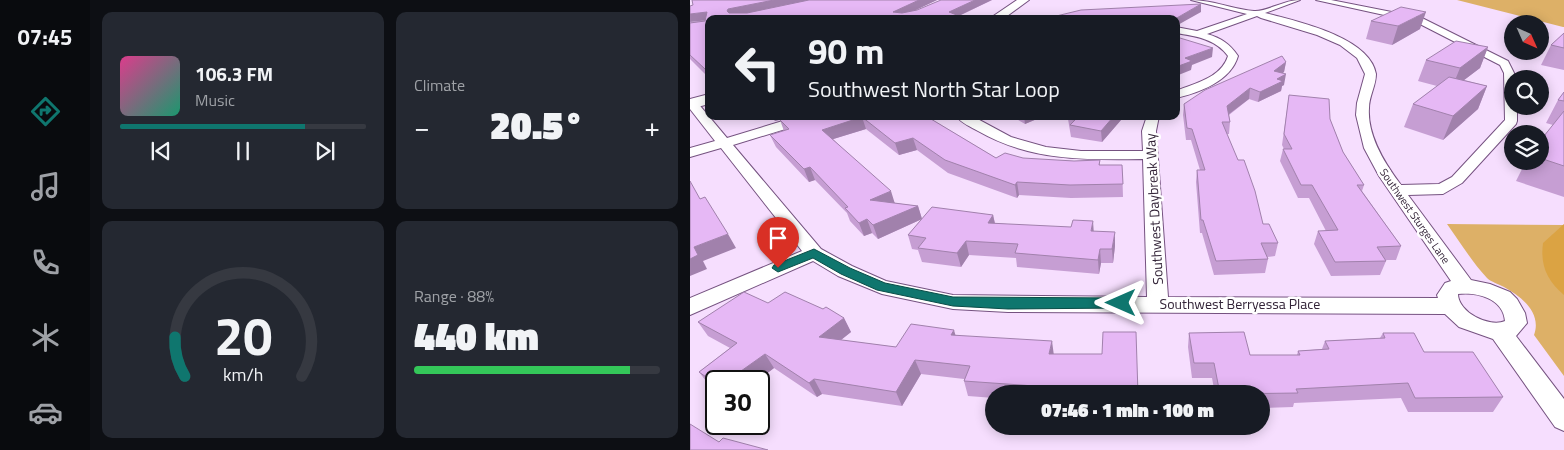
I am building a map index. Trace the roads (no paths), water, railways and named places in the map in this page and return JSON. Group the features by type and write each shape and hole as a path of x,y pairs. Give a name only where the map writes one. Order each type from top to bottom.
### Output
{"main road":[{"path":"1001,15 1024,0"}],"street":[{"name":"Southwest Sturges Lane","path":"1194,0 1318,32 1342,42 1362,57 1370,69 1370,84 1364,102 1364,128 1382,171 1465,286"},
{"path":"1198,34 1296,0"},
{"path":"1320,0 1419,20 1504,63 1509,73 1511,121 1457,180 1443,189 1397,190"},
{"path":"1180,31 1198,34 1226,46 1233,56 1232,63 1222,74 1180,93"},
{"name":"Southwest Berryessa Place","path":"697,102 705,114"},
{"name":"Southwest Berryessa Place","path":"709,120 725,143 814,253 845,271 882,287 953,302 1008,304 1158,303 1449,306"},
{"path":"690,153 801,120"},
{"path":"969,120 997,136 1030,148 1082,155 1150,155"},
{"name":"Southwest Daybreak Way","path":"1152,120 1149,131 1158,303"},
{"path":"690,307 814,253"},
{"path":"1465,286 1492,292 1511,306 1517,315 1516,323 1510,329 1500,331 1474,325 1457,315 1449,306 1447,295 1452,288 1465,286"},
{"path":"1500,331 1564,419"}]}
